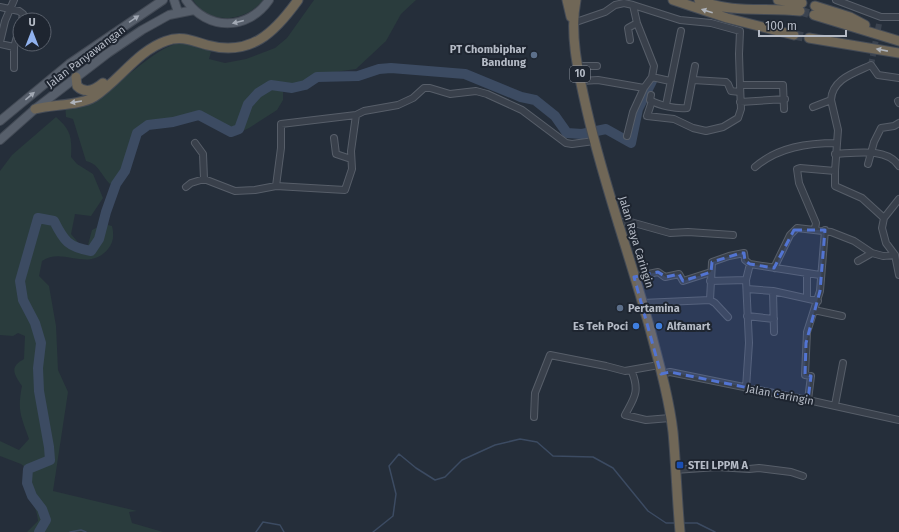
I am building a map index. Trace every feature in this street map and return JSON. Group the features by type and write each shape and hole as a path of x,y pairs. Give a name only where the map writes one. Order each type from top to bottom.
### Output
{"highway":[{"path":"76,77 76,86 79,88 93,90 151,42 170,34 189,35 225,42 252,38 273,24 291,0"},
{"path":"35,109 90,99 149,51 167,40 182,38 223,47 244,46 254,42 272,32 298,0"},
{"name":"10","path":"567,0 573,11 581,81"},
{"path":"673,0 684,2 727,18 794,34"},
{"path":"700,0 708,4 752,11 801,7 778,0"},
{"path":"814,10 850,17 883,36 899,41"},
{"path":"809,38 899,53"},
{"name":"Jalan Raya Caringin","path":"581,81 594,139 660,370 670,418 680,532"}],"main road":[{"name":"Jalan Panyawangan","path":"0,121 69,64 163,0"},
{"path":"174,0 178,12"},
{"path":"186,0 194,10 211,21 231,24 253,17 269,0"},
{"name":"Jalan Panyawangan","path":"0,140 35,109 76,77 142,30 178,12 194,10"}],"street":[{"path":"12,46 0,43 14,0"},
{"path":"836,0 881,17 899,17"},
{"path":"573,11 605,12 615,5 624,2 680,20 711,23 740,31 740,109 737,119 723,127 706,131 693,128 674,119 647,116 651,98 666,105 687,108 695,66"},
{"path":"627,136 633,112 644,88 652,77 654,66 637,23 633,5"},
{"path":"0,7 21,12"},
{"path":"879,24 881,17"},
{"path":"630,40 628,28 637,23"},
{"path":"666,105 681,31"},
{"path":"14,52 14,68"},
{"path":"884,218 862,198 835,186 837,124 830,100 831,92 834,86 849,75 871,65 878,75 899,78"},
{"path":"579,66 597,66"},
{"path":"652,77 670,81"},
{"path":"581,81 598,80 644,88"},
{"path":"693,80 726,82 731,91 740,88 781,84 785,86 784,109"},
{"path":"276,186 281,148 281,124 356,115 398,105 413,98 424,88 430,88 450,94 476,91 487,94 522,110 566,143 572,144 594,139"},
{"path":"740,102 785,99"},
{"path":"813,107 830,100"},
{"path":"186,187 191,183 204,179 235,191 255,190 276,186 345,190 352,169 350,151 356,115"},
{"path":"868,164 874,142 881,128 894,126 899,123"},
{"path":"334,138 336,154 351,159"},
{"path":"195,143 203,154 204,179"},
{"path":"755,167 764,160 796,146 815,143 837,143"},
{"path":"835,154 872,153 891,157 895,159 899,166"},
{"path":"815,229 816,223 799,183 797,170 800,168 835,171"},
{"path":"899,199 884,218 882,228 890,250 895,255 899,275"},
{"path":"617,223 627,221 662,232 733,235"},
{"path":"774,268 794,230 800,228 824,230 854,241 872,253 883,256 895,255"},
{"path":"808,400 811,376 805,375 807,332 820,291 824,230"},
{"path":"710,300 712,262 737,254 744,253 745,260 750,264 820,275"},
{"path":"858,261 872,253"},
{"path":"746,388 749,343 746,280 750,264"},
{"path":"634,277 658,272 665,277 679,274 683,281 711,272"},
{"path":"807,273 807,298"},
{"path":"710,281 746,280"},
{"path":"747,290 773,291 818,301"},
{"path":"773,291 774,332"},
{"path":"642,303 710,300 715,303 728,317"},
{"path":"814,310 842,316"},
{"path":"747,316 774,319"},
{"path":"534,417 535,393 550,355 632,372 660,370"},
{"path":"835,405 843,363"},
{"name":"Jalan Caringin","path":"660,370 835,405 899,420"},
{"path":"632,372 635,380 634,398 625,415 646,420 670,418"},
{"path":"675,470 717,467 749,469 760,468 791,472 803,476"}],"highlighted area":[{"path":"794,230 825,230 820,291 806,343 805,375 811,376 808,400 670,372 661,374 634,277 658,272 666,277 679,274 683,281 711,272 712,262 741,253 744,253 745,261 750,264 774,268"}],"shaded area":[{"path":"193,0 263,0 247,13 238,17 228,18 208,14"},
{"path":"314,0 416,0 401,14 386,41 356,69 314,75 304,82 293,85 279,84 283,92 283,100 277,110 249,128 236,134 224,133 203,120 194,119 176,124 151,127 141,134 131,167 123,179 110,184 97,167 86,161 73,119 66,117 65,103 72,99 77,100 108,88 120,81 158,52 171,45 185,42 198,44 211,52 209,59 225,63 246,59 275,48 287,38"},
{"path":"56,117 65,126 70,134 71,157 77,164 93,174 103,198 91,216 75,214 71,234 81,246 88,245 92,230 104,224 112,226 113,235 108,249 100,256 92,259 58,256 50,257 42,261 39,276 49,286 56,326 58,370 68,392 53,491 137,511 129,512 132,523 163,532 27,532 38,521 35,507 28,493 28,481 31,472 21,464 0,456 0,441 19,450 29,439 20,408 22,386 14,371 16,365 24,359 25,336 18,333 13,336 0,335 0,171 12,155"}],"waterway":[{"path":"39,532 46,520 42,509 32,496 27,483 28,469 50,460 39,391 38,368 41,343 35,323 23,300 20,281 38,218 54,221 61,234 68,242 77,247 91,251 99,239 106,212 116,184 125,171 137,133 148,125 173,122 199,115 231,132 239,129 248,104 258,93 271,85 292,88 305,85 317,77 358,76 379,69 391,68 465,74 521,97 535,100 555,116 567,133 582,134 606,129 631,143 638,109 652,81"},
{"path":"373,532 393,516 396,494 389,466 399,454 416,468 435,480 445,477 462,460 495,445 520,439 537,442 553,456 593,457 613,468 648,511 666,523 675,523"},
{"path":"256,532 263,522 280,525 284,532"},
{"path":"683,523 697,523 715,532"},
{"path":"70,532 81,530 86,532"}],"tunnel":[{"path":"800,11 814,15"},
{"path":"871,65 879,24"},
{"path":"794,35 809,38"}],"place":[{"name":"PT Chombiphar Bandung","path":"534,55"},
{"name":"Pertamina","path":"620,308"},
{"name":"Es Teh Poci","path":"636,326"},
{"name":"Alfamart","path":"659,326"},
{"name":"STEI LPPM A","path":"680,465"}]}
